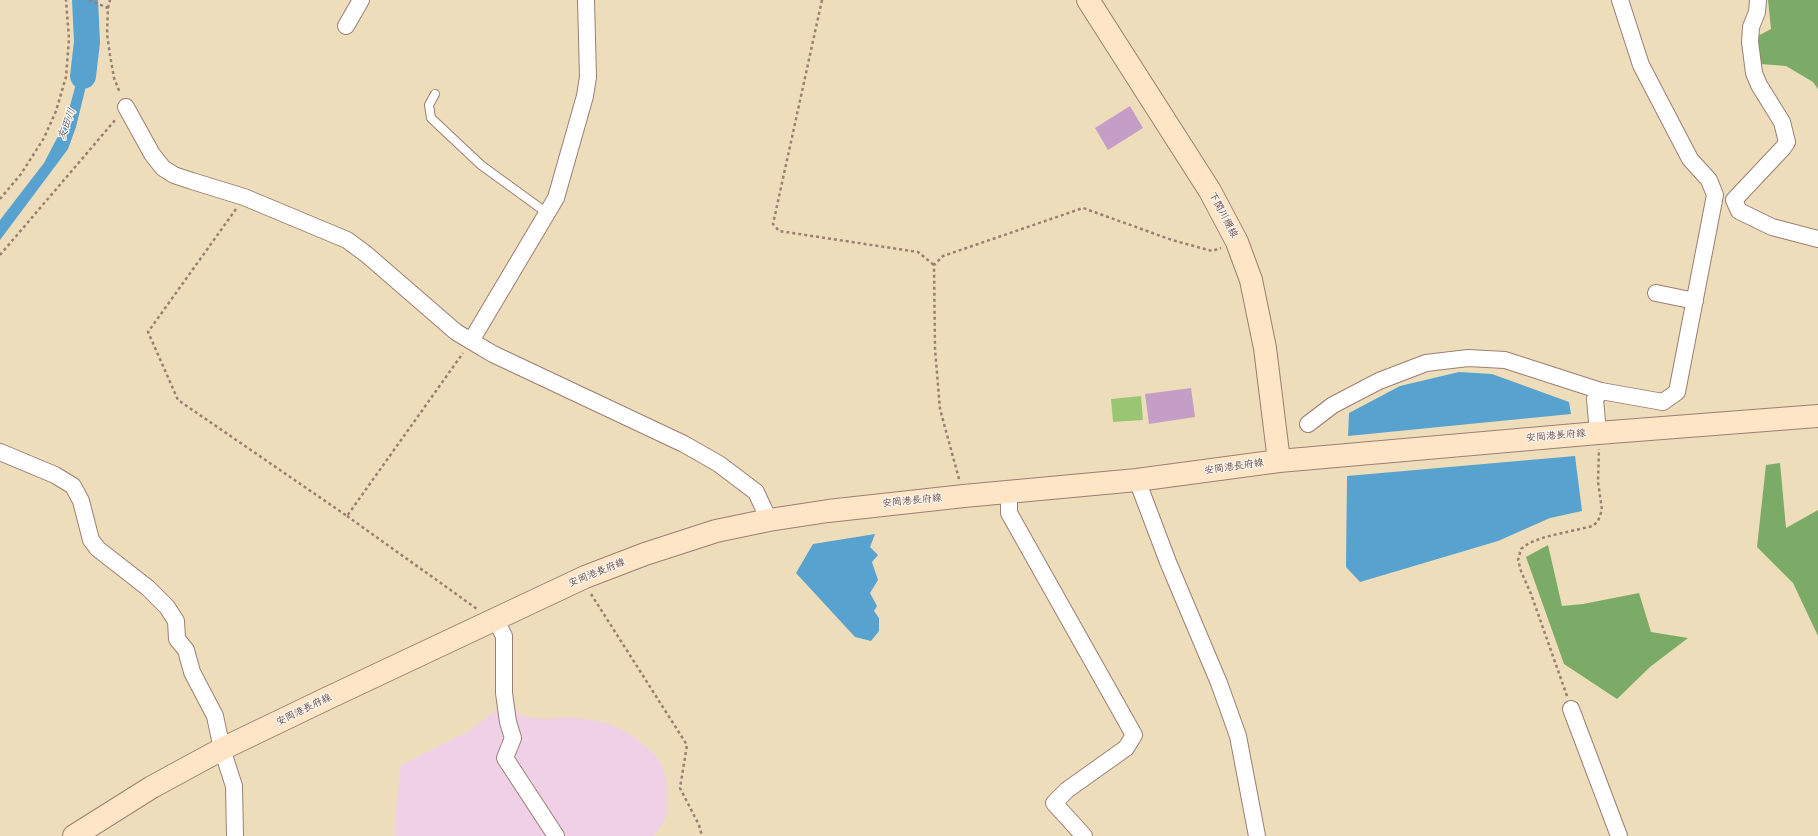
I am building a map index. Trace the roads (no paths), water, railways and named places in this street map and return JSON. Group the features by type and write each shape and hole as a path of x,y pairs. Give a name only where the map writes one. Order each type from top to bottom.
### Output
{"main road":[{"name":"下関川棚線","path":"1088,0 1210,191 1237,242 1251,280 1265,348 1279,461"},
{"name":"安岡港長府線","path":"74,836 152,787 222,749 492,620 585,577 645,554 716,531 828,510 1136,480 1279,461 1598,433 1818,416"}],"street":[{"path":"346,26 362,0"},
{"path":"471,341 556,198 587,83 589,50 586,0"},
{"path":"1308,424 1333,405 1379,381 1426,363 1468,358 1505,360 1601,391 1663,402 1677,392 1715,195 1709,180 1690,159 1641,65 1620,0"},
{"path":"1734,200 1787,142 1782,122 1759,85 1754,73 1750,42 1752,27 1757,12 1758,0"},
{"path":"126,108 152,154 163,168 186,179 244,197 347,240 366,254 456,332 493,354 684,444 719,464 756,492 764,505 769,520"},
{"path":"1715,195 1734,200 1740,211 1772,227 1818,239"},
{"path":"1656,294 1694,301"},
{"path":"1598,433 1596,399 1601,391"},
{"path":"0,452 55,475 73,486 80,501 91,540 123,569 148,588 167,607 176,622 177,639 186,650 192,672 215,716 222,749 234,786 235,836"},
{"path":"1136,480 1168,562 1219,683 1238,736 1256,836"},
{"path":"1008,492 1009,513 1134,735 1126,748 1067,790 1054,803 1084,836"},
{"path":"492,620 504,636 504,693 512,738 505,758 556,836"},
{"path":"1571,709 1619,836"}],"lane":[{"path":"435,94 430,105 431,118 481,165 547,213"}],"water":[{"path":"87,42 86,86 76,127 68,149 0,240 0,220 44,163 66,121"},
{"path":"1459,372 1492,374 1569,402 1571,414 1348,436 1349,413 1400,386"},
{"path":"1575,456 1582,511 1550,518 1498,541 1360,582 1346,567 1347,476"},
{"path":"875,534 870,547 878,555 872,562 878,580 870,593 877,606 874,611 879,618 879,631 871,641 855,637 796,573 813,544"}],"waterway":[{"name":"友田川","path":"83,76 87,42 85,0"}]}
